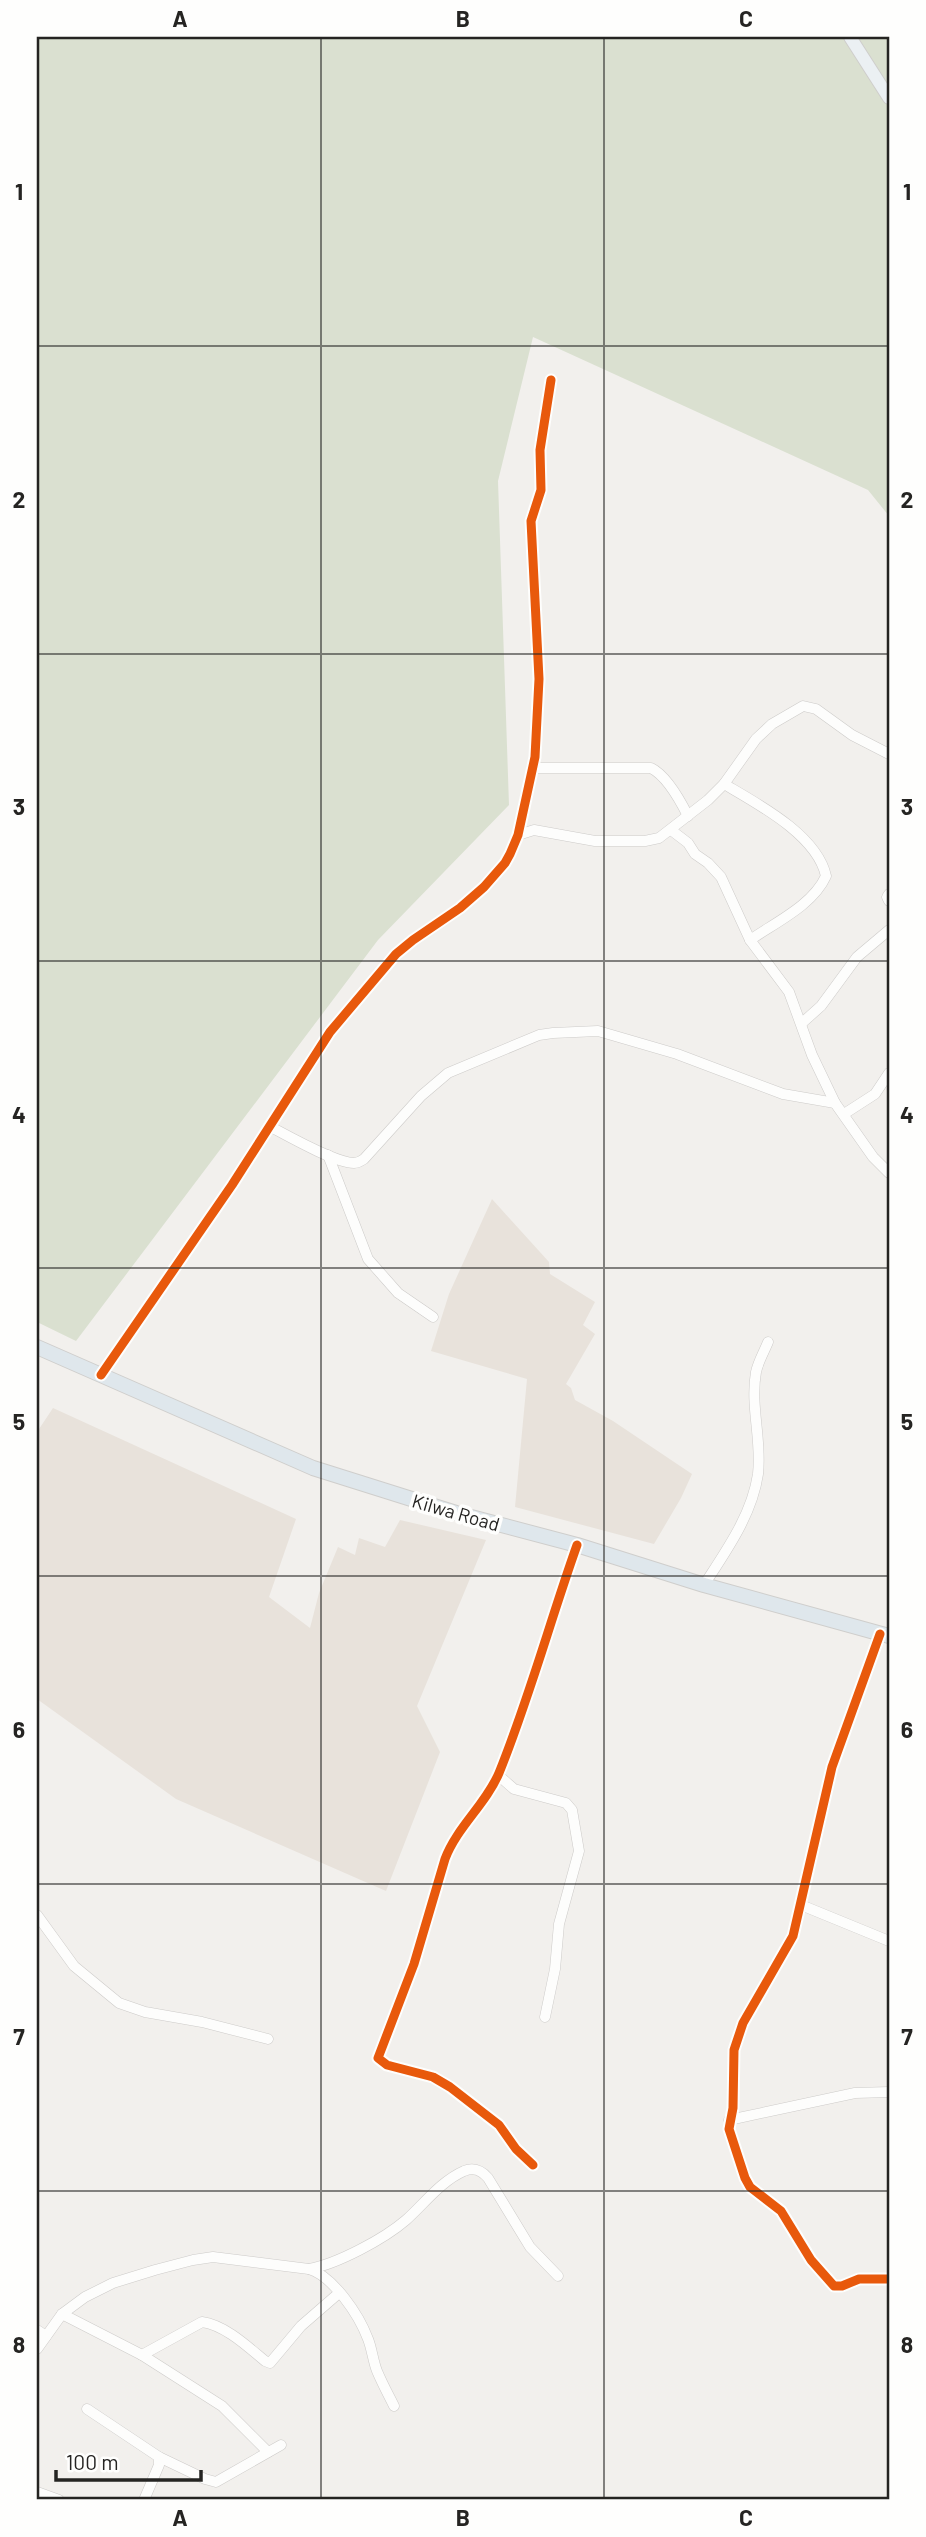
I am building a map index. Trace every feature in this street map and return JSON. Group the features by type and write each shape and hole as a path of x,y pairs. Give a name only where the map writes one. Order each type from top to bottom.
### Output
{"highway":[{"name":"Kilwa Road","path":"38,1350 313,1468 456,1513 577,1545 704,1585 885,1635"}],"main road":[{"path":"850,37 889,98"}],"street":[{"path":"101,1375 232,1185 324,1041 364,989 405,946 460,908 484,887 505,863 518,835 535,757 539,679 531,521 541,490 540,450 551,380"},
{"path":"518,835 534,830 595,841 645,841 659,838 724,784 756,739 772,724 807,706 826,715 852,736 889,754"},
{"path":"533,768 639,766 655,769 681,802 688,816"},
{"path":"724,784 761,806 807,843 821,860 826,876 807,901 750,940"},
{"path":"671,830 688,843 693,852 721,877 750,940 789,992 812,1055 835,1103 873,1157 889,1173"},
{"path":"889,894 889,901"},
{"path":"802,1023 821,1006 858,957 889,929"},
{"path":"269,1126 328,1155 358,1163 421,1096 448,1073 539,1035 561,1032 598,1031 677,1054 783,1094 835,1103"},
{"path":"844,1114 875,1094 889,1073"},
{"path":"328,1155 369,1259 381,1277 398,1293 433,1317"},
{"path":"704,1585 731,1543 752,1499 758,1475 759,1455 754,1395 756,1373 768,1342"},
{"path":"533,2165 516,2149 499,2125 450,2087 433,2077 387,2065 378,2059 414,1964 450,1844 498,1775 577,1545"},
{"path":"885,1635 832,1767 793,1936 743,2023 734,2050 733,2108 729,2129 750,2187 781,2211 811,2260 834,2286 842,2286 859,2279 889,2279"},
{"path":"498,1775 514,1789 566,1802 572,1808 576,1824 579,1851 559,1924 555,1969 545,2017"},
{"path":"801,1905 889,1941"},
{"path":"37,1915 74,1966 119,2003 145,2012 202,2022 268,2039"},
{"path":"729,2120 855,2093 889,2092"},
{"path":"37,2349 62,2315 85,2297 113,2283 193,2260 231,2258 309,2269 335,2263 397,2227 452,2179 475,2169 488,2178 530,2247 558,2276"},
{"path":"309,2269 327,2278 368,2338 376,2368 394,2406"},
{"path":"142,2355 202,2322 239,2341 270,2363 301,2326 339,2293"},
{"path":"62,2315 142,2355 222,2406 268,2452"},
{"path":"37,2330 46,2336"},
{"path":"87,2409 159,2456 216,2482 281,2445"},
{"path":"144,2500 159,2465 159,2456"},
{"path":"37,2492 59,2500"}],"shaded area":[{"path":"492,1199 549,1262 550,1274 595,1302 583,1325 595,1334 566,1384 571,1388 575,1400 613,1421 692,1474 654,1544 515,1507 527,1379 431,1351 449,1294"},
{"path":"53,1408 296,1519 269,1597 310,1628 319,1593 338,1547 355,1555 359,1538 385,1547 400,1520 486,1540 417,1706 440,1752 386,1891 176,1799 37,1699 37,1432"}],"green space":[{"path":"37,37 889,37 889,516 868,490 533,337 498,481 509,805 378,940 76,1341 37,1322"}],"cycle path":[{"path":"101,1375 232,1185 330,1032 396,954 460,908 484,887 510,854 518,835 535,757 539,679 531,521 541,490 540,450 551,380"},
{"path":"533,2165 516,2149 499,2125 450,2087 433,2077 387,2065 378,2058 414,1964 450,1847 487,1795 510,1745 577,1545"},
{"path":"880,1634 832,1767 793,1936 743,2023 734,2050 733,2108 729,2129 750,2187 781,2211 811,2260 834,2286 842,2286 859,2279 889,2279"}]}
